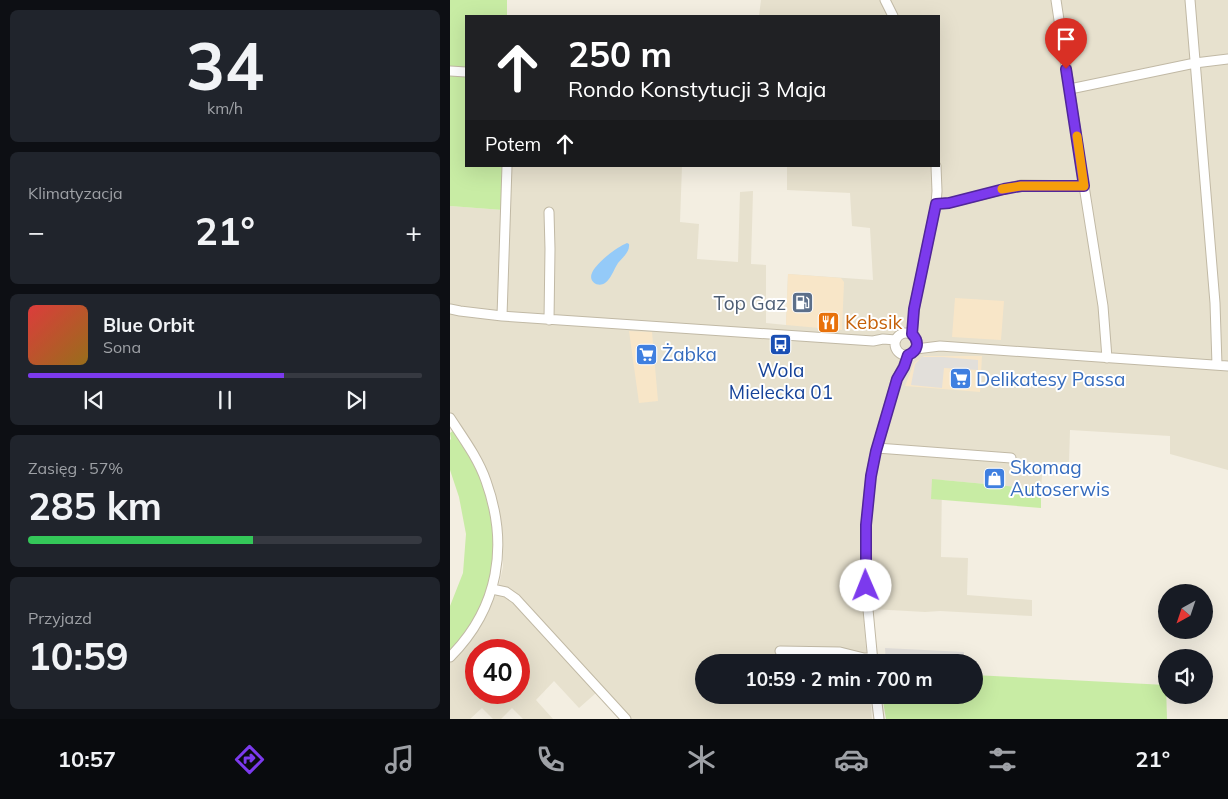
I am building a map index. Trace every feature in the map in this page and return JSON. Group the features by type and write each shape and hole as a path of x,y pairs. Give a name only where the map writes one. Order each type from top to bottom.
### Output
{"street":[{"path":"886,0 893,15"},
{"path":"1056,0 1103,306 1107,358"},
{"path":"1190,0 1215,303 1217,365"},
{"path":"1070,89 1195,62 1228,59"},
{"path":"450,71 465,72"},
{"path":"502,316 507,167"},
{"path":"903,349 917,344 910,335 936,204 936,167"},
{"path":"936,204 949,203 1021,186 1084,186"},
{"path":"548,212 550,249 549,320"},
{"path":"450,309 549,320 873,341 884,339 903,349 940,346 1228,366"},
{"path":"872,654 866,599 866,525 871,476 897,379 898,366 903,349 899,335 910,335 940,346"},
{"path":"450,418 486,480 494,509 498,540 498,563 485,608 473,629 450,657"},
{"path":"877,448 1011,458"},
{"path":"492,589 506,592 516,598 626,719"},
{"path":"780,651 840,652 848,654"},
{"path":"877,704 879,719"}],"shaded area":[{"path":"761,0 1228,0 1228,470 1170,454 1170,436 1070,430 1069,462 1043,462 1041,489 942,480 941,557 968,558 967,595 1032,600 1032,616 863,608 866,654 695,654 695,704 871,704 872,719 620,719 596,693 579,708 554,681 536,700 553,719 523,719 512,708 501,719 493,719 482,708 470,719 450,719 450,662 465,646 465,704 530,704 530,639 470,639 497,593 503,567 503,543 499,513 490,479 450,412 450,206 503,210 504,167 682,167 680,222 699,224 697,259 738,262 740,192 753,191 751,264 766,265 766,323 786,325 788,274 873,280 870,228 852,226 850,193 787,190 787,167 940,167 940,15 759,15"},
{"path":"788,274 841,278 844,282 842,330 786,325"},
{"path":"955,298 1004,301 1001,340 952,337"},
{"path":"629,331 652,332 658,401 639,403"},
{"path":"924,356 982,356 980,392 905,386 914,363"},
{"path":"922,357 978,360 978,370 944,368 942,388 911,385 915,364"},
{"path":"885,648 964,652 964,654 885,654"}],"green space":[{"path":"450,0 507,0 507,15 465,15 465,167 504,167 503,210 450,206"},
{"path":"454,430 475,465 487,492 491,508 494,543 491,577 481,608 467,631 450,652 450,606 463,573 466,534 459,497 450,470 450,433"},
{"path":"932,479 1041,489 1041,508 931,499"},
{"path":"983,675 1158,685 1158,704 1167,704 1167,719 886,719 884,704 983,704"}],"water":[{"path":"627,243 629,247 627,252 609,279 599,285 594,283 591,276 594,269 602,260"}],"slow traffic":[{"path":"1002,189 1021,186 1084,186 1077,136"}],"place":[{"name":"Top Gaz","path":"802,303"},
{"name":"Kebsik","path":"829,322"},
{"name":"Wola Mielecka 01","path":"781,344"},
{"name":"Żabka","path":"646,354"},
{"name":"Delikatesy Passa","path":"960,379"},
{"name":"Skomag Autoserwis","path":"994,478"}],"route":[{"path":"866,586 866,525 871,476 876,451 897,379 908,355 914,352 917,346 917,340 912,334 914,309 936,204 949,203 1021,186 1084,186 1066,69"}]}
